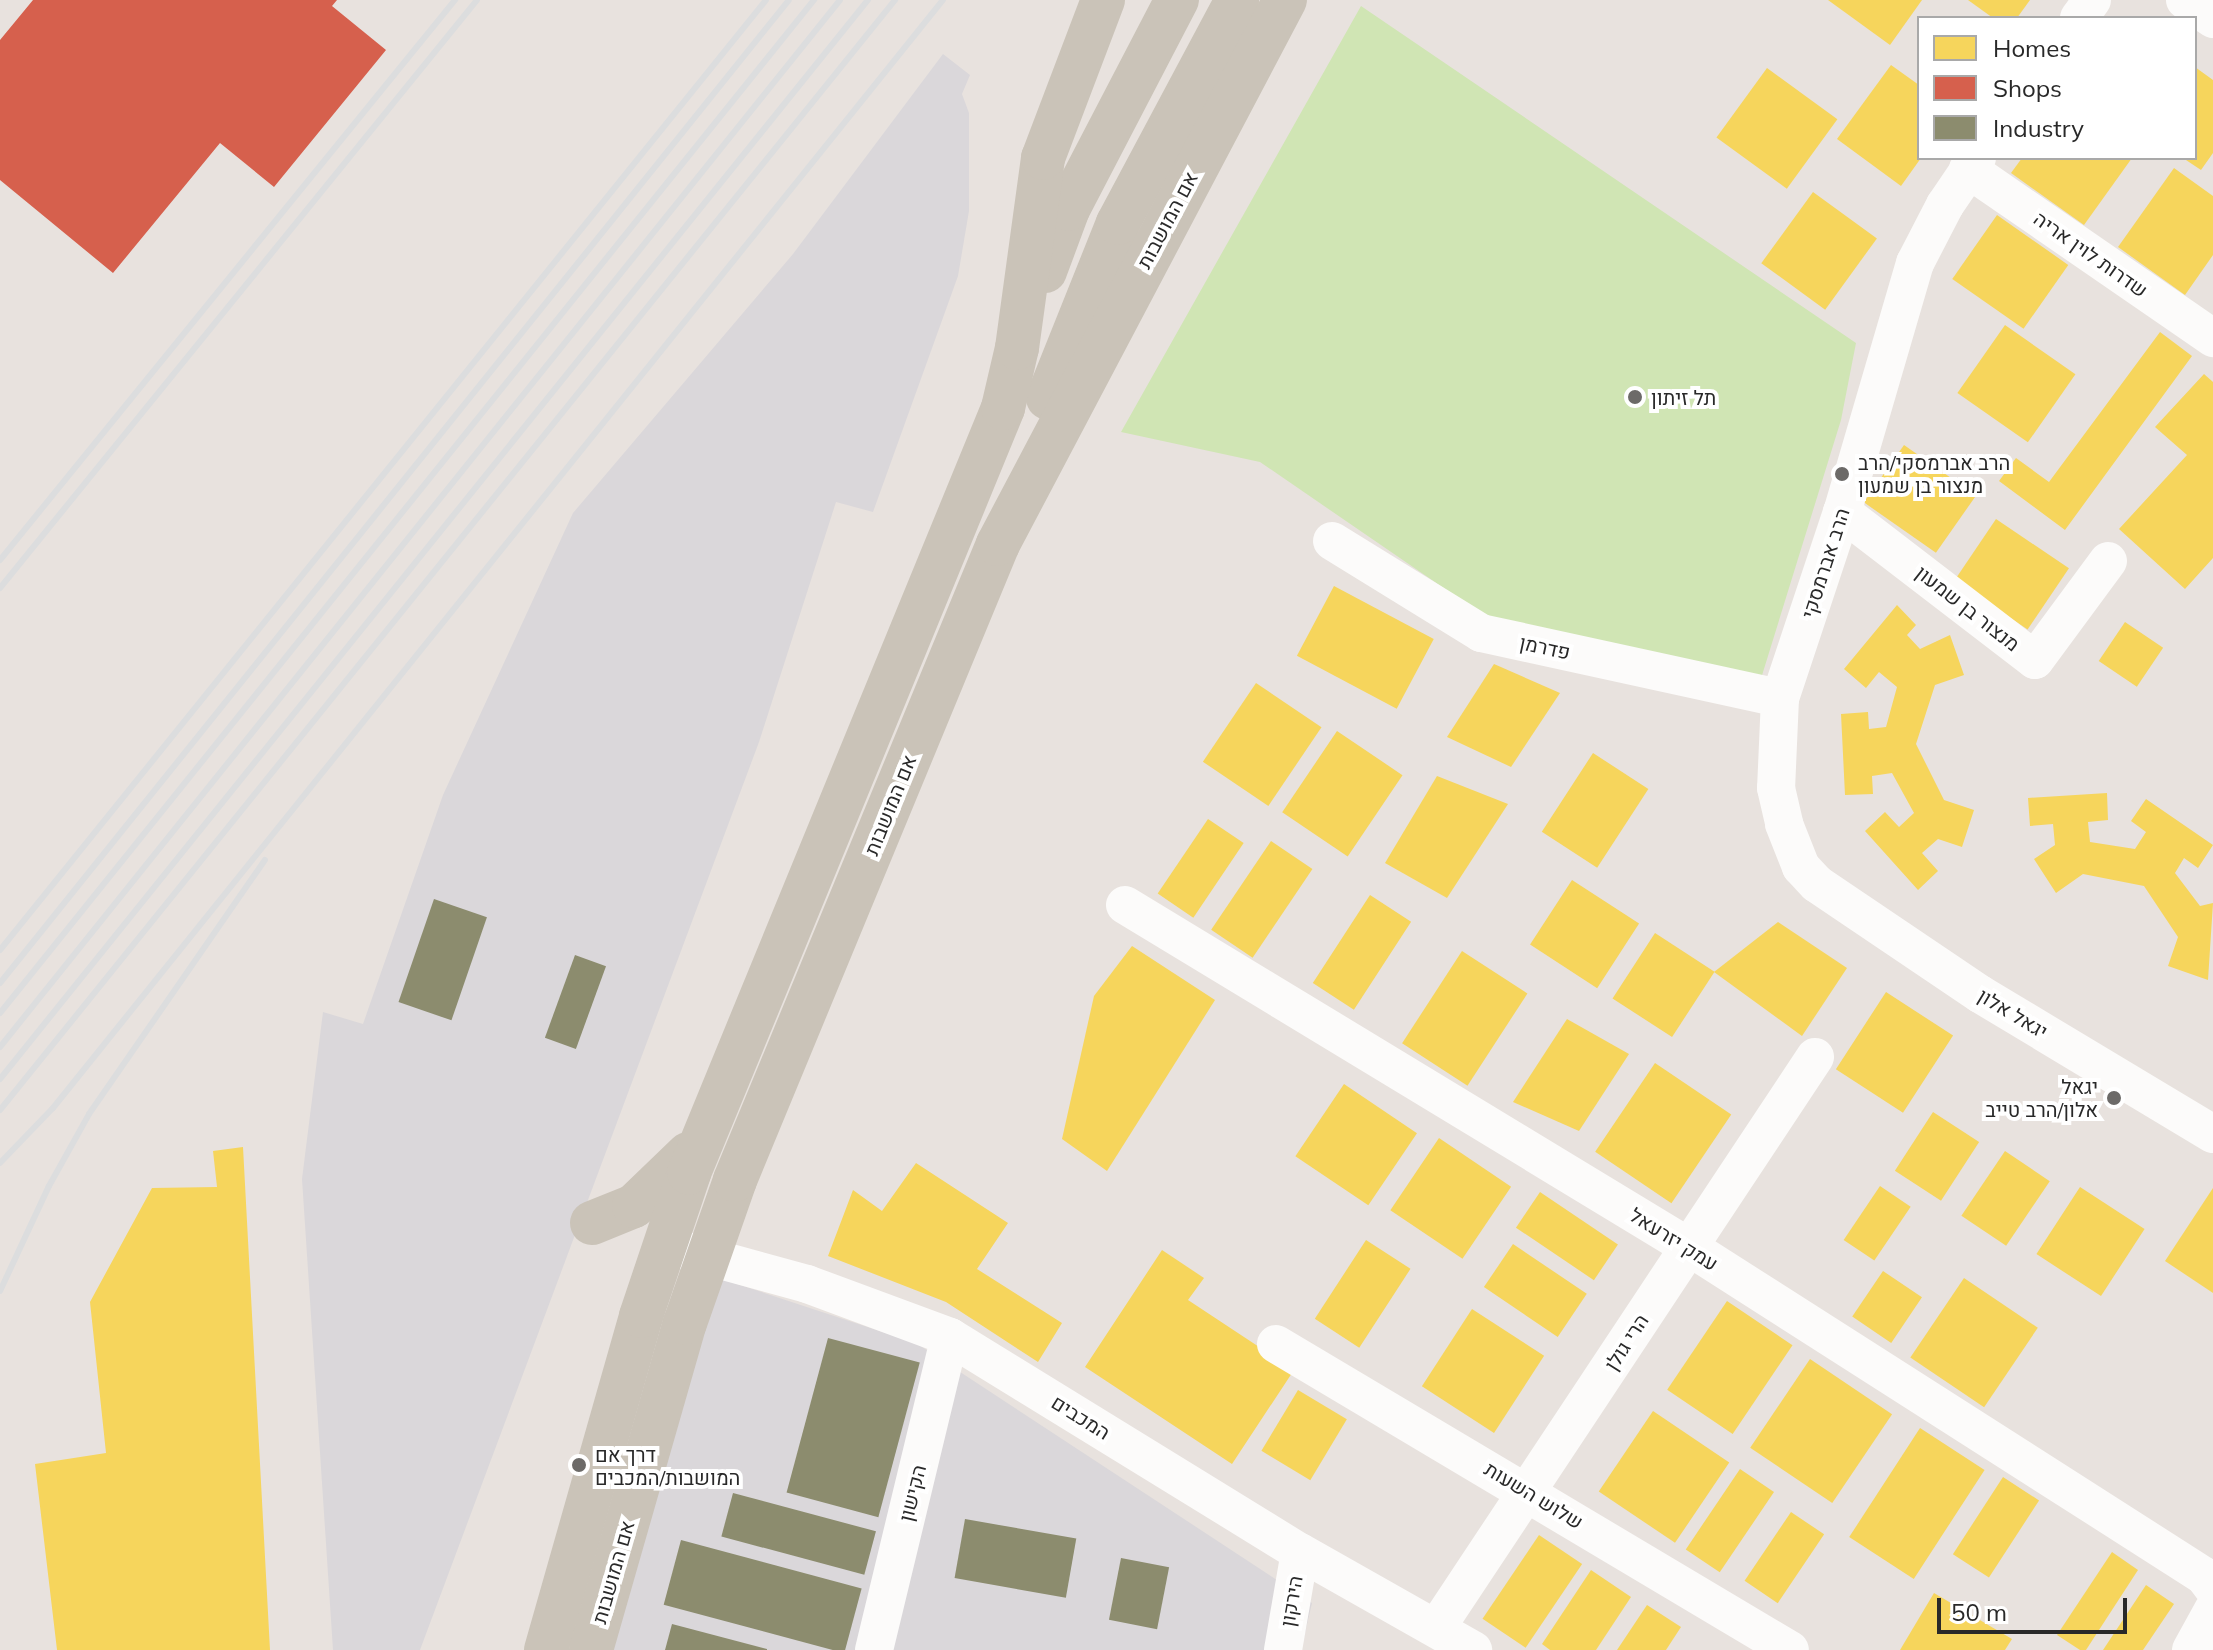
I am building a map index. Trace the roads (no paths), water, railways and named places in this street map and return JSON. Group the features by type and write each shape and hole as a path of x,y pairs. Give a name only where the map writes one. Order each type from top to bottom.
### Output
{"main road":[{"path":"1017,348 1043,158 1103,0"},
{"path":"546,1650 663,1244 706,1129 988,451 1017,348 1068,209 1177,0"},
{"path":"998,544 1089,291 1179,102 1237,0"},
{"name":"אם המושבות","path":"591,1650 707,1257 998,544 1285,0"},
{"path":"592,1223 654,1191 706,1129"}],"street":[{"path":"2185,0 2213,19"},
{"name":"שדרות לוין אריה","path":"1973,164 2213,338"},
{"name":"הרב אברמסקי","path":"1817,884 1801,867 1776,788 1780,698 1842,512 1915,263 1973,164"},
{"name":"מנצור בן שמעון","path":"1842,512 2035,660 2108,561"},
{"name":"פדרמן","path":"1332,541 1481,633 1780,698"},
{"name":"יגאל אלון","path":"1817,884 1980,994 2213,1134"},
{"name":"עמק יזרעאל","path":"1125,905 1689,1247 2204,1576 2213,1588"},
{"name":"הרי גולן","path":"1437,1627 1815,1057"},
{"name":"המכבים","path":"663,1244 807,1284 950,1337 1300,1552 1473,1650"},
{"name":"הקישון","path":"874,1650 950,1337"},
{"name":"שלוש השעות","path":"1276,1344 1528,1491 1790,1650"},
{"name":"הירקון","path":"1283,1650 1300,1552"},
{"path":"2191,1650 2213,1610"}],"railway":[{"path":"0,560 455,0"},
{"path":"0,588 477,0"},
{"path":"0,950 766,0"},
{"path":"0,983 789,0"},
{"path":"0,1013 814,0"},
{"path":"0,1047 840,0"},
{"path":"0,1079 868,0"},
{"path":"0,1110 895,0"},
{"path":"0,1163 53,1108 943,0"},
{"path":"0,1291 49,1186 89,1114 265,860"}],"place":[{"name":"תל זיתון","path":"1635,397"},
{"name":"הרב אברמסקי/הרב מנצור בן שמעון","path":"1842,474"},
{"name":"יגאל אלון/הרב טייב","path":"2114,1098"},
{"name":"דרך אם המושבות/המכבים","path":"579,1465"}]}
